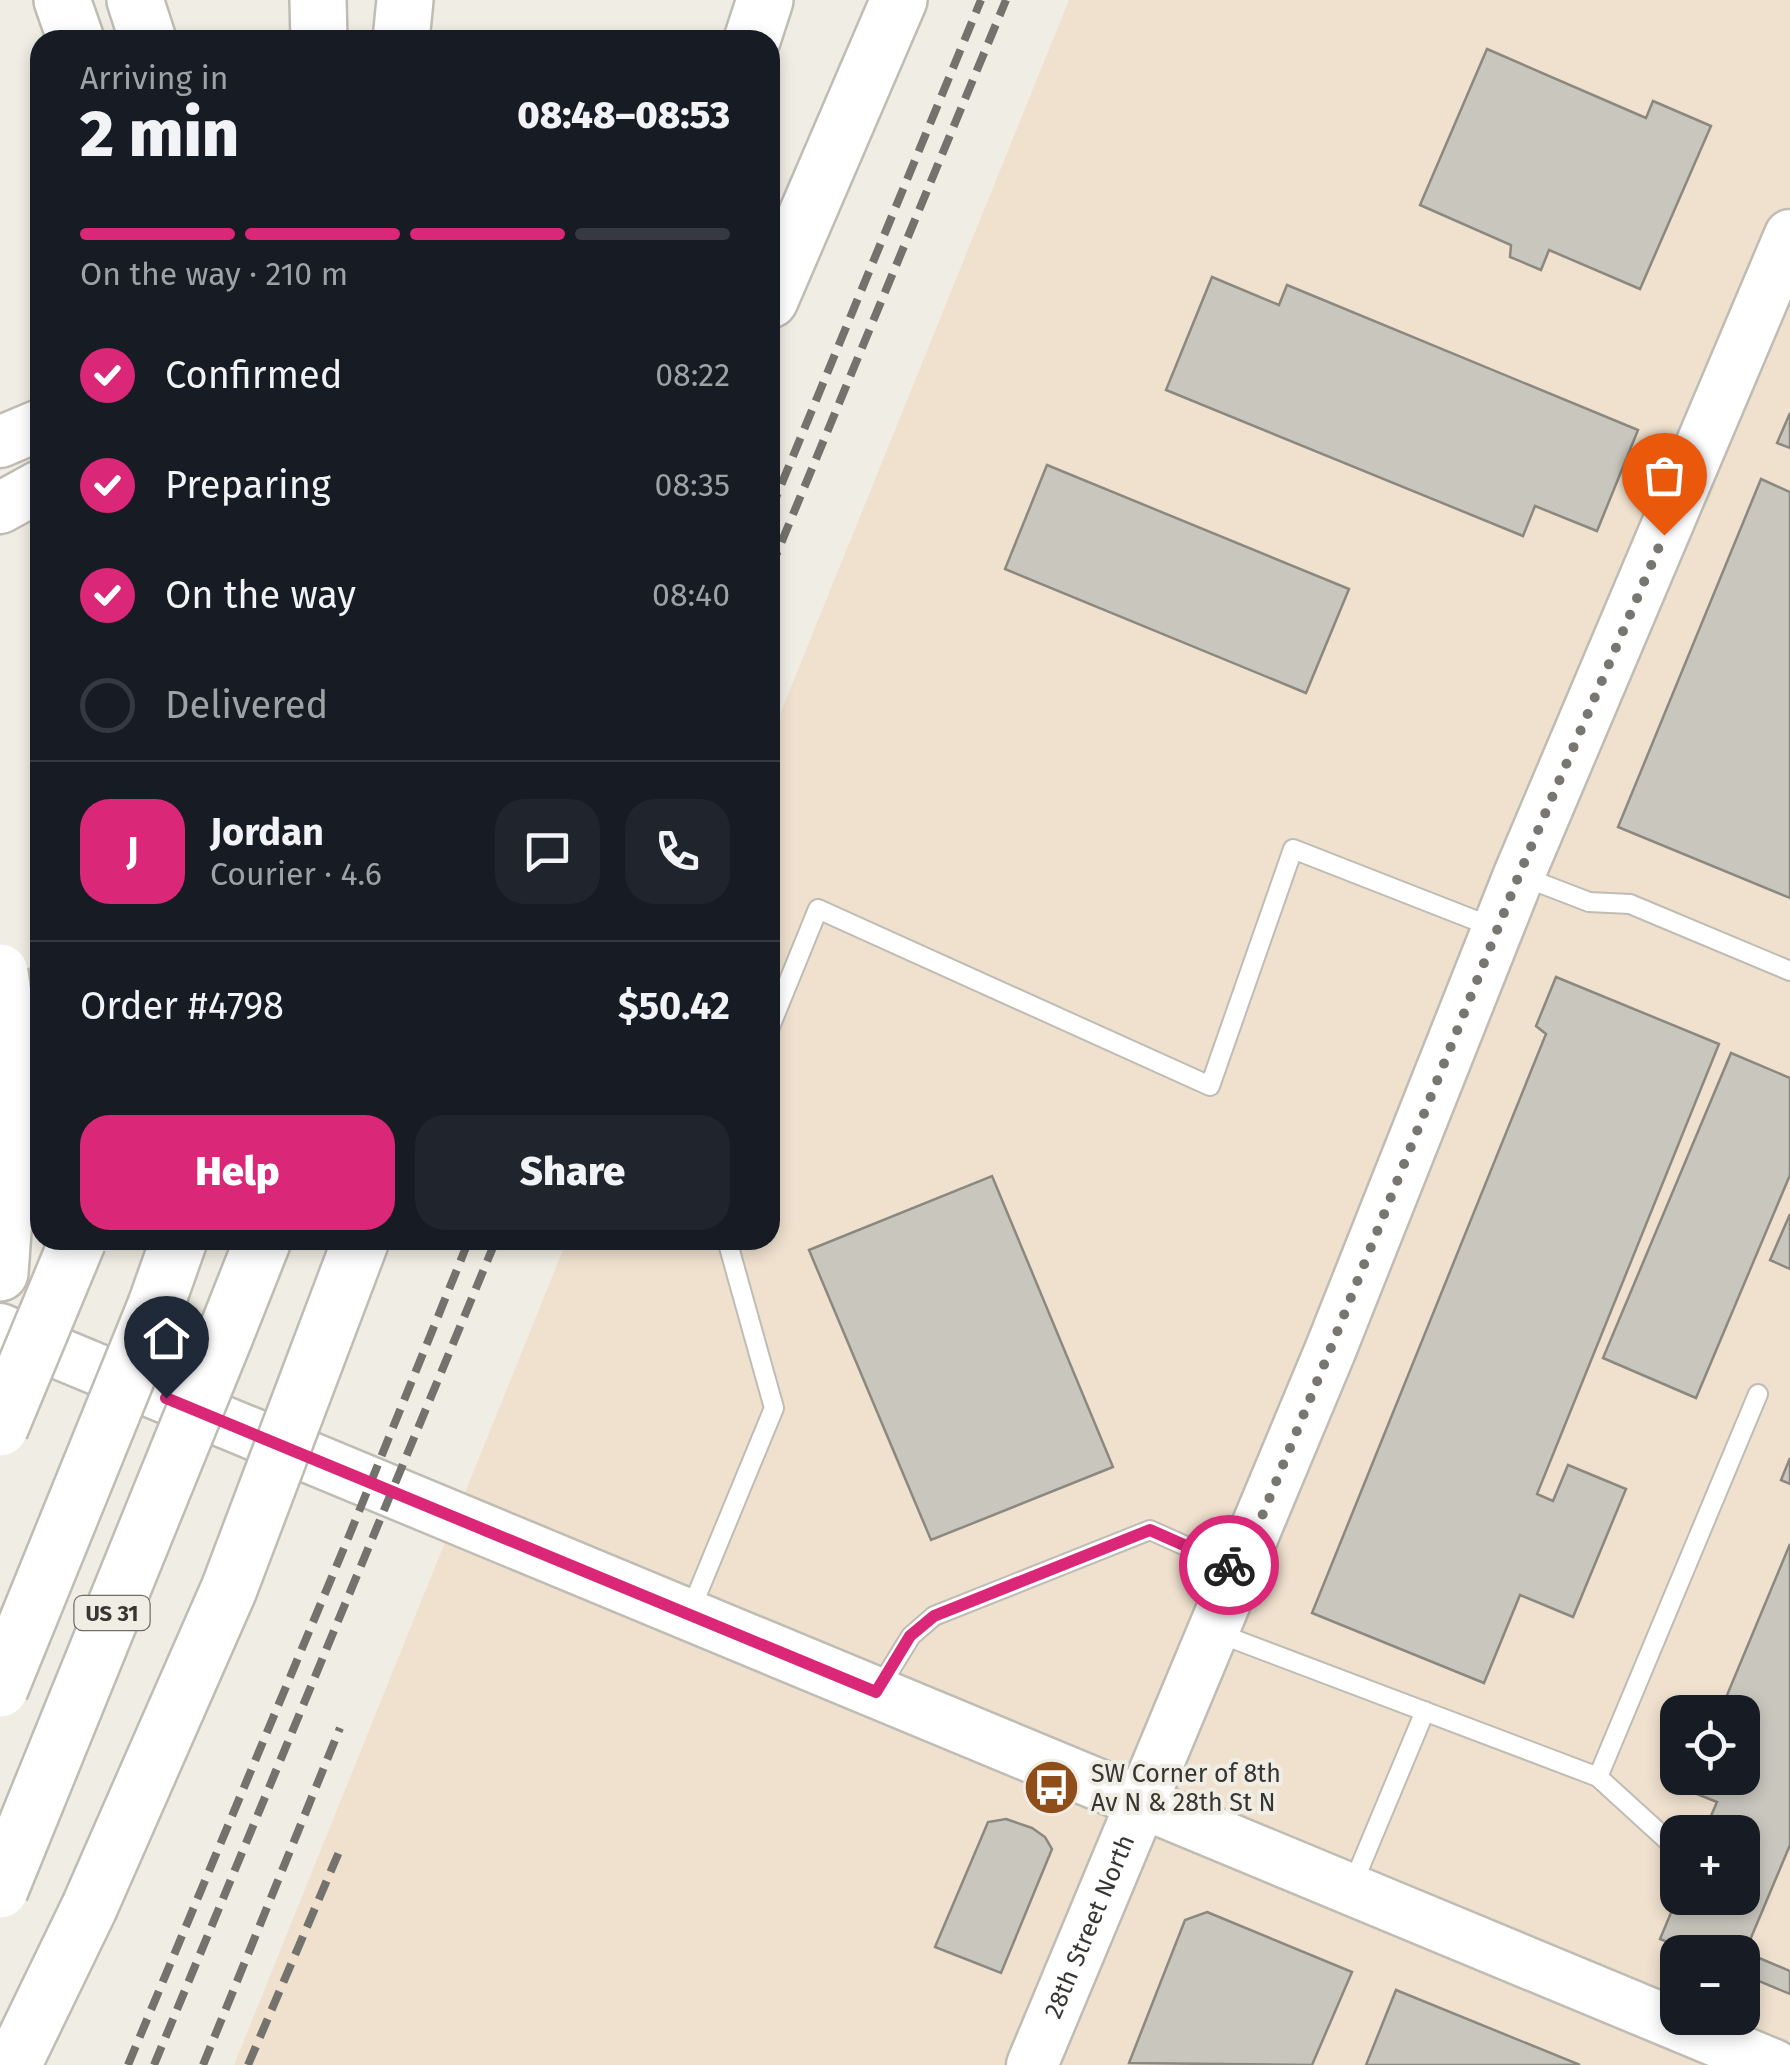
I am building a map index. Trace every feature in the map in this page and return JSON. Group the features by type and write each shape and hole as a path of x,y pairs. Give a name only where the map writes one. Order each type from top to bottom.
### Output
{"main road":[{"path":"62,0 72,30"},
{"path":"134,0 144,30"},
{"path":"318,0 319,30"},
{"path":"394,0 397,30"},
{"path":"400,30 405,0"},
{"path":"756,30 766,0"},
{"path":"780,277 899,0"},
{"path":"0,972 8,1026 10,1160 0,1273"},
{"path":"0,1135 30,1062"},
{"path":"0,1428 74,1250"},
{"name":"US 31","path":"0,1689 175,1250"},
{"name":"US 31","path":"0,1890 259,1250"},
{"path":"13,2065 89,1908 228,1589 357,1250"},
{"path":"46,2065 89,1908"}],"street":[{"name":"28th Street North","path":"1032,2065 1240,1570 1519,875 1790,235"},
{"path":"0,442 30,430"},
{"path":"0,508 30,492"},
{"path":"0,1329 1774,2065"}],"lane":[{"path":"780,1003 818,909 1210,1086 1294,849 1499,930"},
{"path":"1519,875 1590,902 1630,904 1790,971"},
{"path":"689,1614 774,1408 730,1250"},
{"path":"1598,1776 1758,1394"},
{"path":"876,1692 910,1636 934,1616 1150,1530 1240,1570"},
{"path":"1214,1632 1598,1776 1660,1833"},
{"path":"1350,1890 1424,1711"}],"shaded area":[{"path":"1069,0 1790,0 1790,2065 234,2065 563,1250 780,1250 780,714"}],"building":[{"path":"1487,49 1646,118 1653,101 1711,126 1640,289 1549,250 1541,270 1510,257 1511,245 1420,205"},
{"path":"1212,277 1279,305 1287,285 1638,430 1597,531 1535,506 1523,536 1166,390"},
{"path":"1790,413 1790,448 1777,443"},
{"path":"1047,465 1349,589 1306,693 1005,569"},
{"path":"1761,479 1790,492 1790,898 1618,827"},
{"path":"1556,977 1719,1044 1537,1494 1553,1501 1568,1465 1626,1489 1573,1617 1520,1595 1484,1683 1312,1613 1546,1034 1536,1026"},
{"path":"1731,1053 1790,1078 1790,1175 1696,1398 1603,1358"},
{"path":"992,1176 1113,1467 931,1540 809,1250"},
{"path":"1790,1214 1790,1269 1770,1260"},
{"path":"1790,1458 1790,1484 1781,1480"},
{"path":"1790,1544 1790,1845 1752,1935 1662,1935 1670,1915 1760,1915 1760,1815 1711,1815 1717,1802 1700,1795 1760,1795 1760,1695 1727,1695"},
{"path":"1006,1819 1032,1828 1045,1837 1052,1849 1001,1973 935,1947 988,1822"},
{"path":"1207,1912 1352,1972 1312,2065 1129,2063 1185,1920"},
{"path":"1760,1958 1790,1971 1790,1994 1760,1982"},
{"path":"1396,1990 1580,2065 1366,2065"}],"railway":[{"path":"780,488 981,0"},
{"path":"780,546 1006,0"},
{"path":"128,2065 465,1250"},
{"path":"154,2065 492,1250"},
{"path":"203,2065 340,1728"},
{"path":"248,2065 339,1852"}],"way so far":[{"path":"1229,1565 1240,1570 1519,875 1664,535"}],"place":[{"name":"SW Corner of 8th Av N & 28th St N","path":"1052,1788"}],"route":[{"path":"166,1398 876,1692 910,1636 934,1616 1150,1530 1229,1565"}]}
